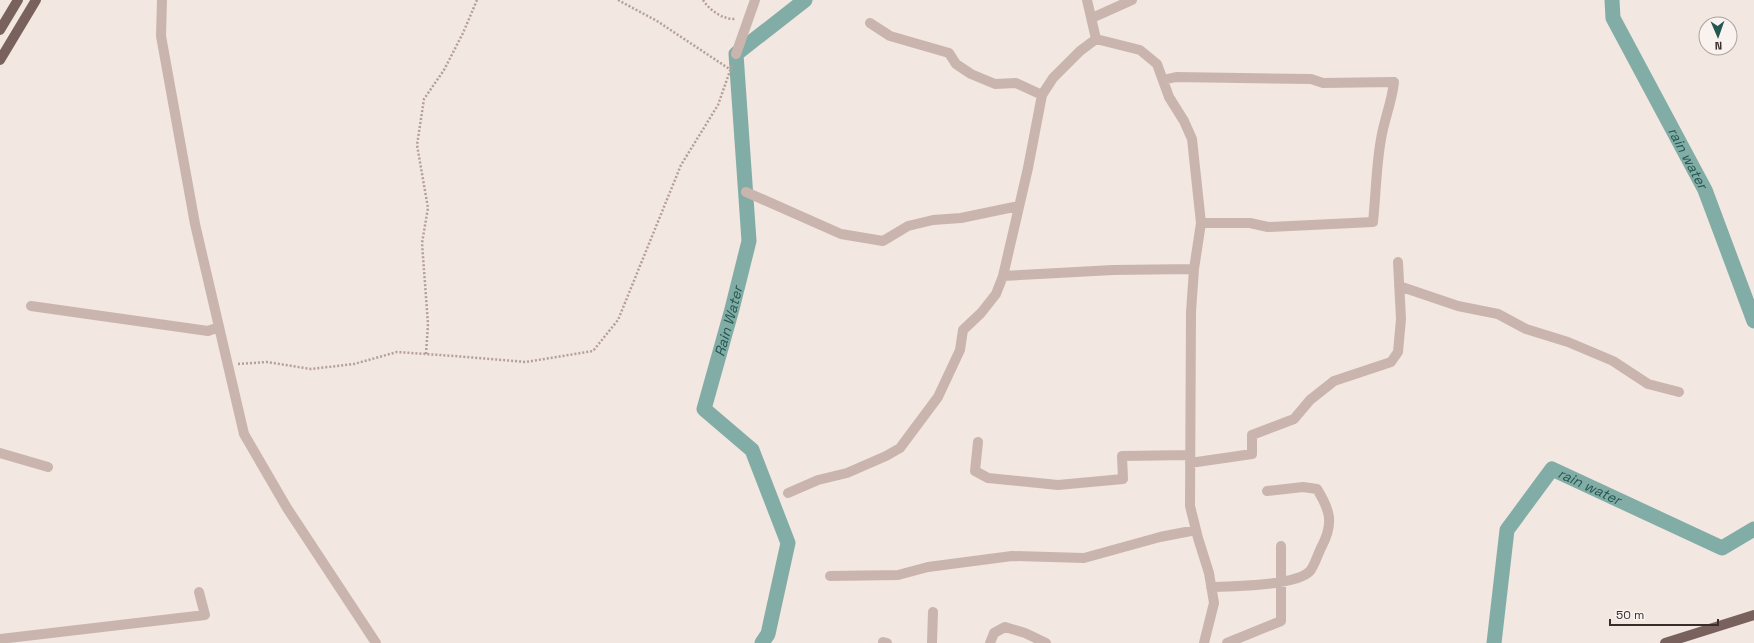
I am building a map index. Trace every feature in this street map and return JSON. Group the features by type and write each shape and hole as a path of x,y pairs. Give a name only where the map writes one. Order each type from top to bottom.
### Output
{"main road":[{"path":"0,29 18,0"},
{"path":"1,57 36,0"},
{"path":"1665,643 1754,615"}],"street":[{"path":"162,0 161,36 195,224 244,434 287,508 376,643"},
{"path":"736,54 755,0"},
{"path":"1087,0 1096,39"},
{"path":"1092,18 1132,0"},
{"path":"870,23 890,36 949,53 956,64 971,74 995,84 1016,83 1042,94"},
{"path":"1096,39 1140,50 1157,64 1169,97 1184,121 1192,139 1201,223 1194,269 1191,312 1190,506 1214,603 1204,643"},
{"path":"788,493 818,480 847,473 886,456 900,448 938,397 960,350 963,330 981,313 996,294 1003,276 1042,94 1053,78 1080,51 1096,39"},
{"path":"1163,80 1176,77 1311,79 1323,83 1394,82 1392,98 1381,137 1376,171 1373,222 1268,227 1250,223 1201,223"},
{"path":"746,192 841,234 883,241 908,226 933,220 961,218 1019,206"},
{"path":"978,442 975,471 988,478 1058,485 1123,479 1122,456 1190,459 1252,454 1252,435 1294,419 1310,400 1334,380 1391,362 1398,352 1401,319 1398,262"},
{"path":"1003,276 1113,270 1194,269"},
{"path":"1399,286 1458,306 1498,314 1526,329 1568,342 1613,362 1648,384 1679,392"},
{"path":"31,306 208,331 219,327"},
{"path":"0,453 48,466"},
{"path":"1211,587 1294,580 1310,571 1328,534 1330,518 1326,503 1318,489 1303,488 1267,491"},
{"path":"830,576 898,575 928,567 1012,556 1084,558 1160,537 1196,530"},
{"path":"1226,643 1281,621 1282,546"},
{"path":"0,639 205,616 199,592"},
{"path":"932,643 933,612"},
{"path":"990,643 994,633 1005,626 1046,643"}],"path":[{"path":"426,354 428,324 422,243 428,208 417,144 424,99 444,70 463,33 477,0"},
{"path":"618,0 657,21 731,70"},
{"path":"704,0 708,8 729,20 749,18"},
{"path":"228,365 267,362 311,369 354,364 397,352 526,362 593,351 618,320 681,165 718,105 736,54"}],"waterway":[{"name":"Rain Water","path":"762,643 768,634 788,543 752,450 704,409 749,241 736,54 805,0"},
{"name":"rain water","path":"1612,0 1613,18 1705,190 1754,321"},
{"name":"rain water","path":"1494,643 1507,530 1552,469 1722,548 1754,529"}]}
